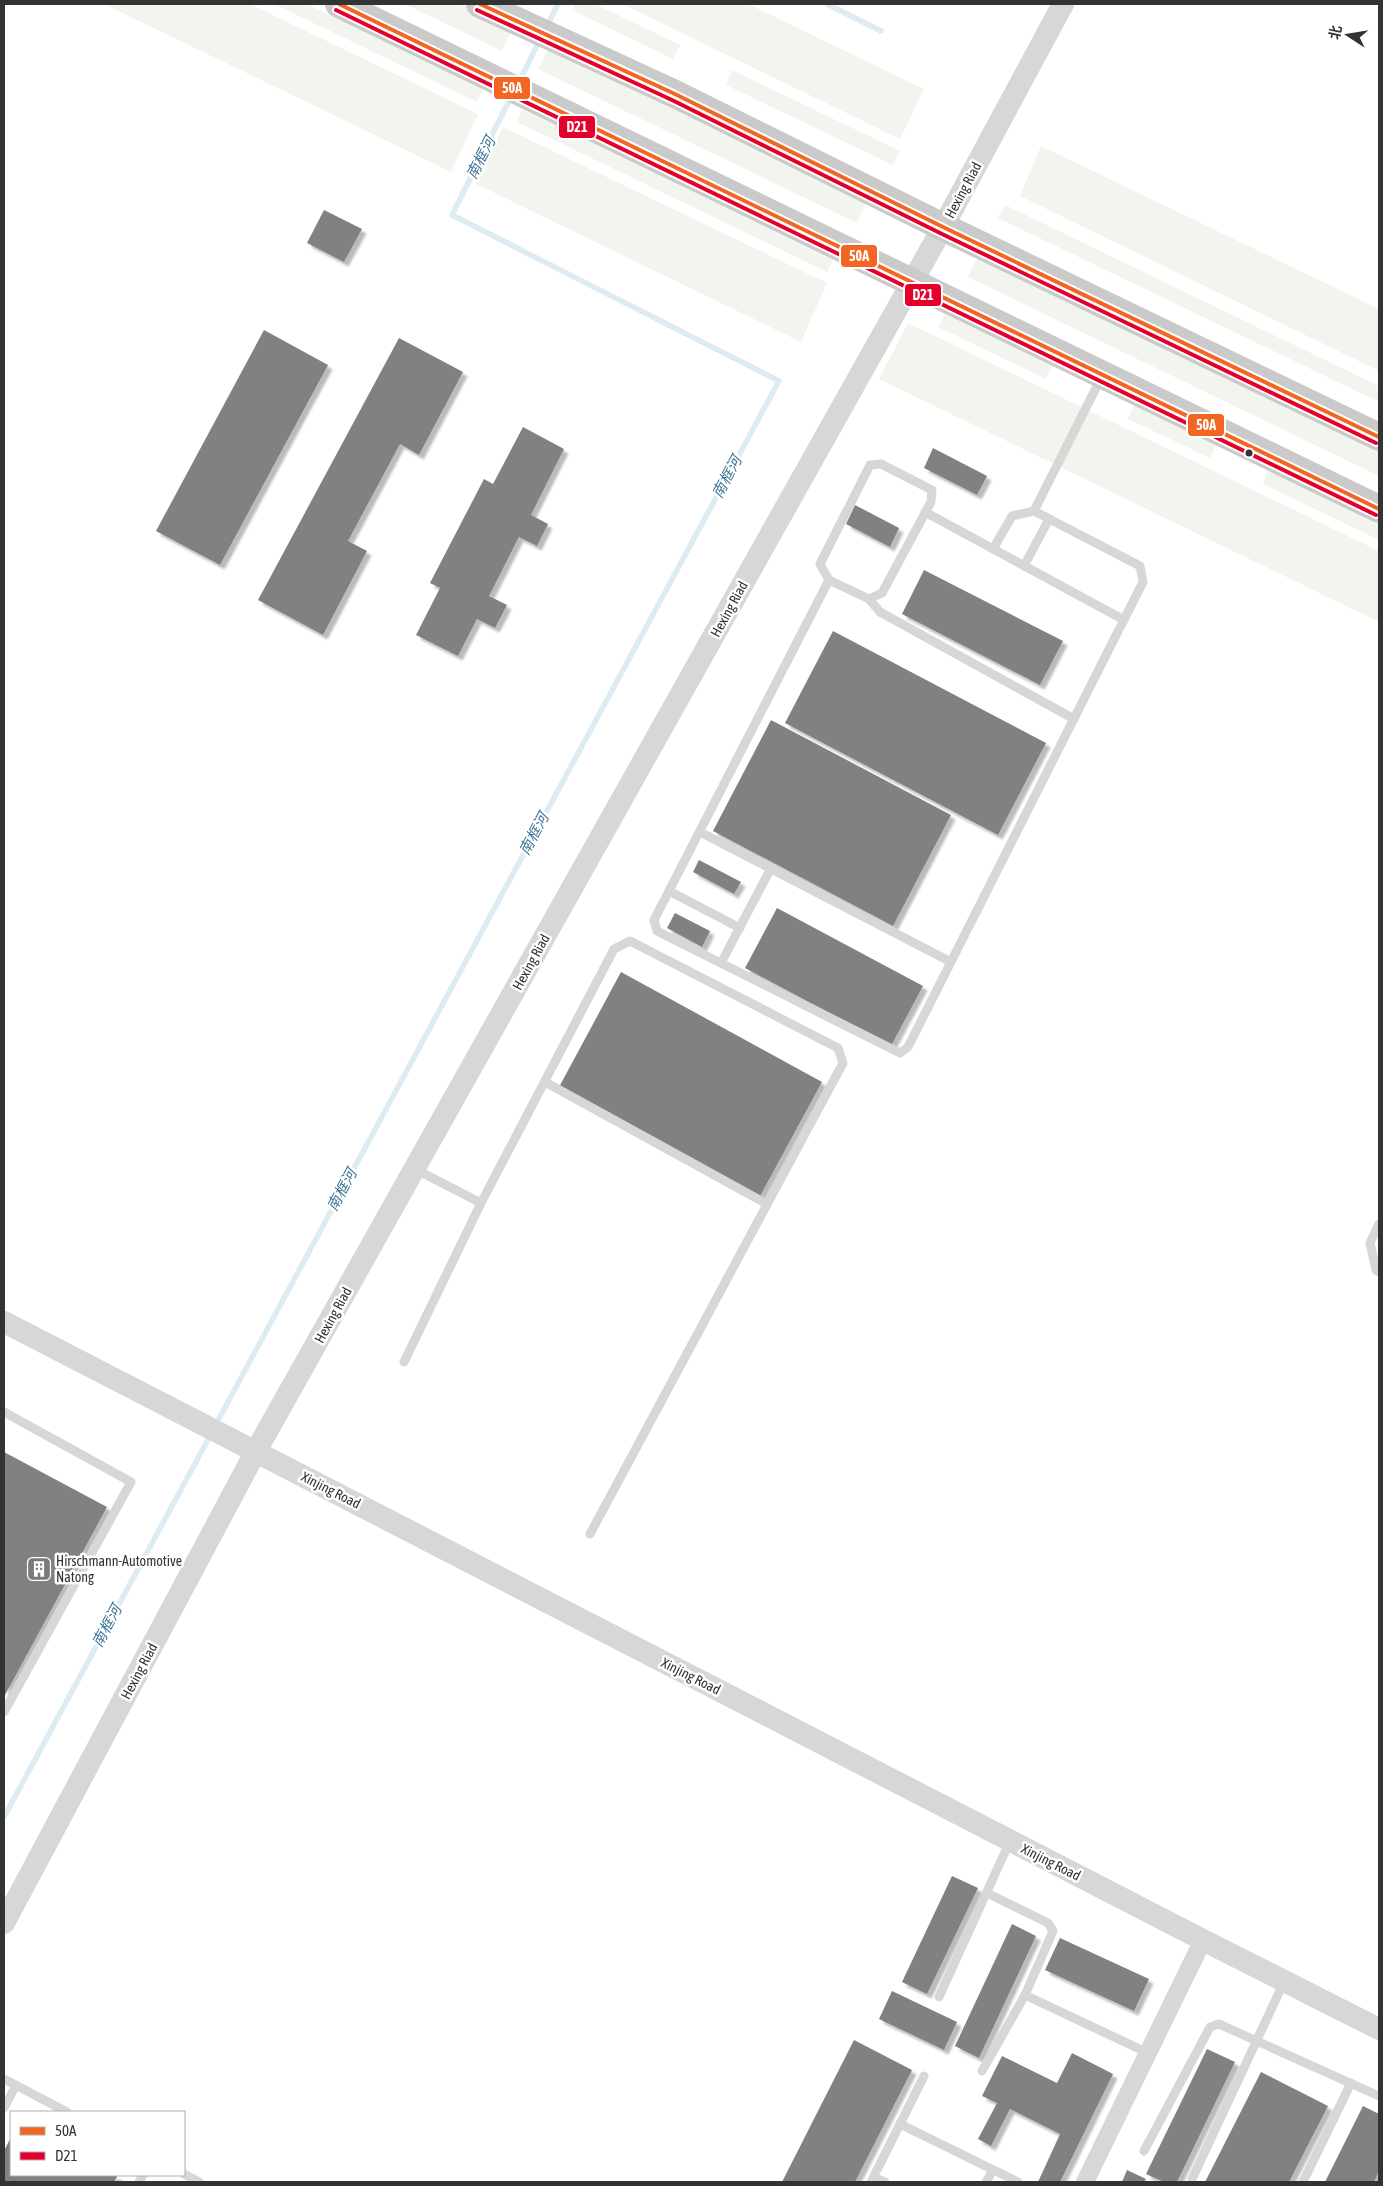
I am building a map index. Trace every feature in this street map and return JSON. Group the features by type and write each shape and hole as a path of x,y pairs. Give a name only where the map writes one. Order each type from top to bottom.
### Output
{"main road":[{"path":"339,4 1379,510"},
{"path":"480,4 675,94 943,227 1379,437"}],"street":[{"name":"Hexing Riad","path":"4,1923 256,1451 943,227 1063,4"},
{"name":"Xinjing Road","path":"4,1322 1379,2029"},
{"path":"1085,2182 1203,1940"}],"lane":[{"path":"1034,511 1102,376"},
{"path":"868,599 882,593 930,502 932,490 881,464 870,465 820,564 829,580 868,599 880,612 1074,719"},
{"path":"829,580 654,920 657,931 900,1053 908,1047 1143,582 1140,566 1034,511 1012,516 993,549"},
{"path":"925,512 1124,620"},
{"path":"1024,566 1049,519"},
{"path":"700,832 951,962"},
{"path":"721,963 771,868"},
{"path":"670,891 740,928"},
{"path":"404,1362 481,1203 614,949 630,941 838,1048 843,1063 590,1534"},
{"path":"545,1082 767,1204"},
{"path":"415,1168 481,1203"},
{"path":"1379,1224 1370,1243 1376,1270 1379,1272"},
{"path":"4,1412 131,1482 4,1712"},
{"path":"939,1997 1010,1840"},
{"path":"982,2071 1025,1995 1053,1931 1048,1923 987,1893"},
{"path":"1192,2179 1285,1981"},
{"path":"1025,1995 1148,2053"},
{"path":"1144,2152 1210,2027 1219,2024 1379,2096"},
{"path":"884,2182 872,2180 924,2076"},
{"path":"4,2079 66,2111"},
{"path":"1303,2182 1351,2083"},
{"path":"4,2108 16,2085"},
{"path":"900,2124 1018,2182"},
{"path":"986,2182 993,2170"},
{"path":"185,2175 199,2182"}],"shaded area":[{"path":"104,4 250,4 478,114 451,172"},
{"path":"274,4 307,4 483,89 477,102"},
{"path":"405,4 460,4 512,29 502,51"},
{"path":"575,4 595,4 680,45 673,59 572,10"},
{"path":"622,4 748,4 924,89 900,139"},
{"path":"549,47 867,201 857,223 538,69"},
{"path":"732,70 900,151 893,165 726,85"},
{"path":"522,109 833,260 827,272 517,122"},
{"path":"503,127 827,283 801,342 476,184"},
{"path":"1041,146 1379,309 1379,371 1020,196"},
{"path":"1005,205 1379,386 1379,402 998,218"},
{"path":"978,255 1379,449 1379,476 968,277"},
{"path":"945,314 1052,366 1046,379 938,327"},
{"path":"908,323 1379,551 1379,622 879,379"},
{"path":"1134,405 1216,445 1210,458 1128,419"},
{"path":"1268,470 1379,524 1379,540 1263,484"}],"building":[{"path":"324,210 362,229 344,262 307,243"},
{"path":"264,330 328,365 220,565 156,531"},
{"path":"399,338 463,372 419,455 400,444 348,541 367,551 323,635 258,600"},
{"path":"523,427 564,449 531,515 548,524 537,546 519,537 489,596 507,605 495,628 477,619 458,656 416,635 440,588 430,583 484,479 493,484"},
{"path":"933,448 987,476 977,495 924,468"},
{"path":"855,505 899,528 890,547 846,524"},
{"path":"924,570 1063,641 1040,685 902,614"},
{"path":"833,631 1046,743 998,835 785,723"},
{"path":"771,720 951,815 893,926 713,831"},
{"path":"699,860 741,882 734,894 693,872"},
{"path":"777,908 923,986 891,1046 745,968"},
{"path":"675,913 710,931 702,947 667,928"},
{"path":"621,972 822,1082 759,1198 558,1089"},
{"name":"Hirschmann-Automotive Natong","path":"4,1452 107,1507 4,1697"},
{"path":"952,1876 978,1888 927,1994 902,1982"},
{"path":"1012,1924 1036,1936 979,2058 955,2046"},
{"path":"1060,1938 1149,1979 1134,2011 1045,1970"},
{"path":"892,1991 957,2022 944,2050 879,2019"},
{"path":"854,2040 912,2070 855,2182 782,2182"},
{"path":"1207,2049 1235,2062 1177,2182 1164,2182 1146,2174"},
{"path":"1072,2053 1113,2074 1060,2182 1038,2182 1060,2134 1010,2109 991,2146 978,2139 997,2103 982,2096 1002,2056 1057,2083"},
{"path":"1261,2072 1328,2106 1289,2182 1205,2182"},
{"path":"1363,2106 1379,2114 1379,2171 1374,2182 1325,2182"},
{"path":"10,2139 10,2176 117,2176 114,2182 4,2182 4,2151"},
{"path":"1127,2170 1146,2179 1144,2182 1122,2182"}],"waterway":[{"name":"南框河","path":"547,26 558,4"},
{"name":"南框河","path":"827,4 881,31"},
{"name":"南框河","path":"519,82 540,39"},
{"name":"南框河","path":"215,1426 779,381 452,215 512,95"},
{"name":"南框河","path":"4,1817 211,1434"}],"transit line":[{"name":"50A","path":"339,4 1379,509"},
{"name":"50A","path":"480,4 675,94 943,227 1379,437"},
{"name":"D21","path":"336,10 1376,515"},
{"name":"D21","path":"477,10 672,100 940,233 1376,443"}],"place":[{"name":"Hirschmann-Automotive Natong","path":"39,1569"}]}
